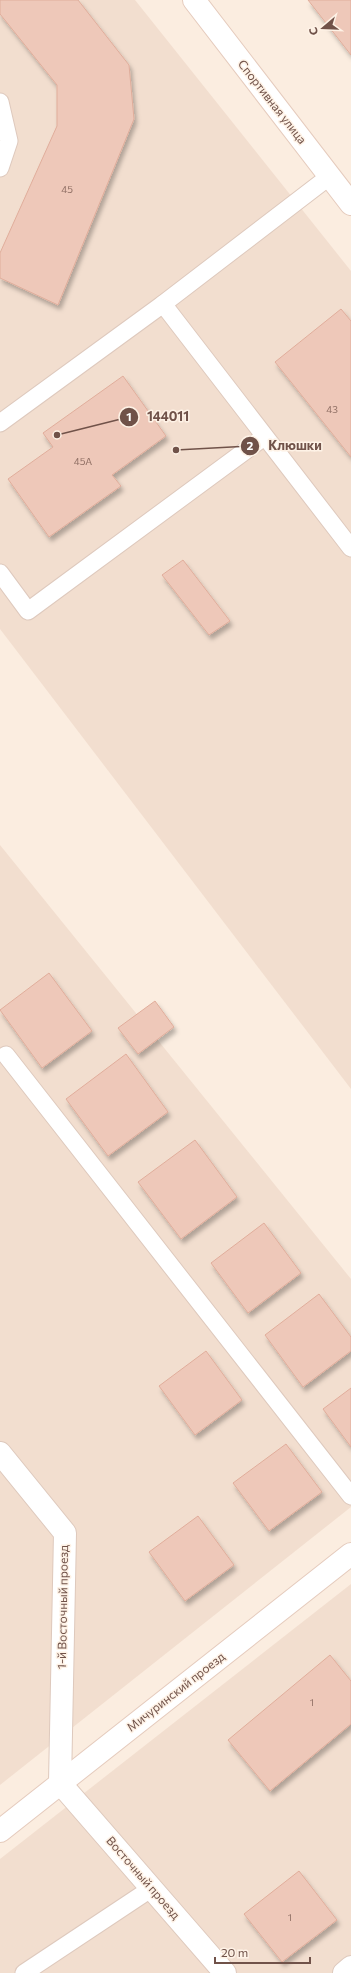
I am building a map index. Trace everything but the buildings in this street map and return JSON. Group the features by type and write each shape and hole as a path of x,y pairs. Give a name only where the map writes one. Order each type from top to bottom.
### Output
{"street":[{"name":"Спортивная улица","path":"194,0 351,204"},
{"name":"1-й Восточный проезд","path":"0,1453 65,1533 60,1784"},
{"name":"Мичуринский проезд","path":"0,1831 351,1554"},
{"name":"Восточный проезд","path":"60,1784 225,1973"},
{"path":"344,1973 351,1967"}],"lane":[{"path":"0,102 9,141 0,168"},
{"path":"0,423 162,304 330,176"},
{"path":"162,304 351,548"},
{"path":"0,573 28,611 264,437"},
{"path":"6,1055 351,1496"},
{"path":"24,1973 152,1888"}],"shaded area":[{"path":"0,0 135,0 351,271 351,1089 0,629"},
{"path":"0,845 351,1279 351,1507 0,1785"},
{"path":"351,1584 351,1973 0,1973 0,1859"}],"place":[{"name":"144011","path":"57,435"},
{"name":"Клюшки","path":"176,450"}]}
